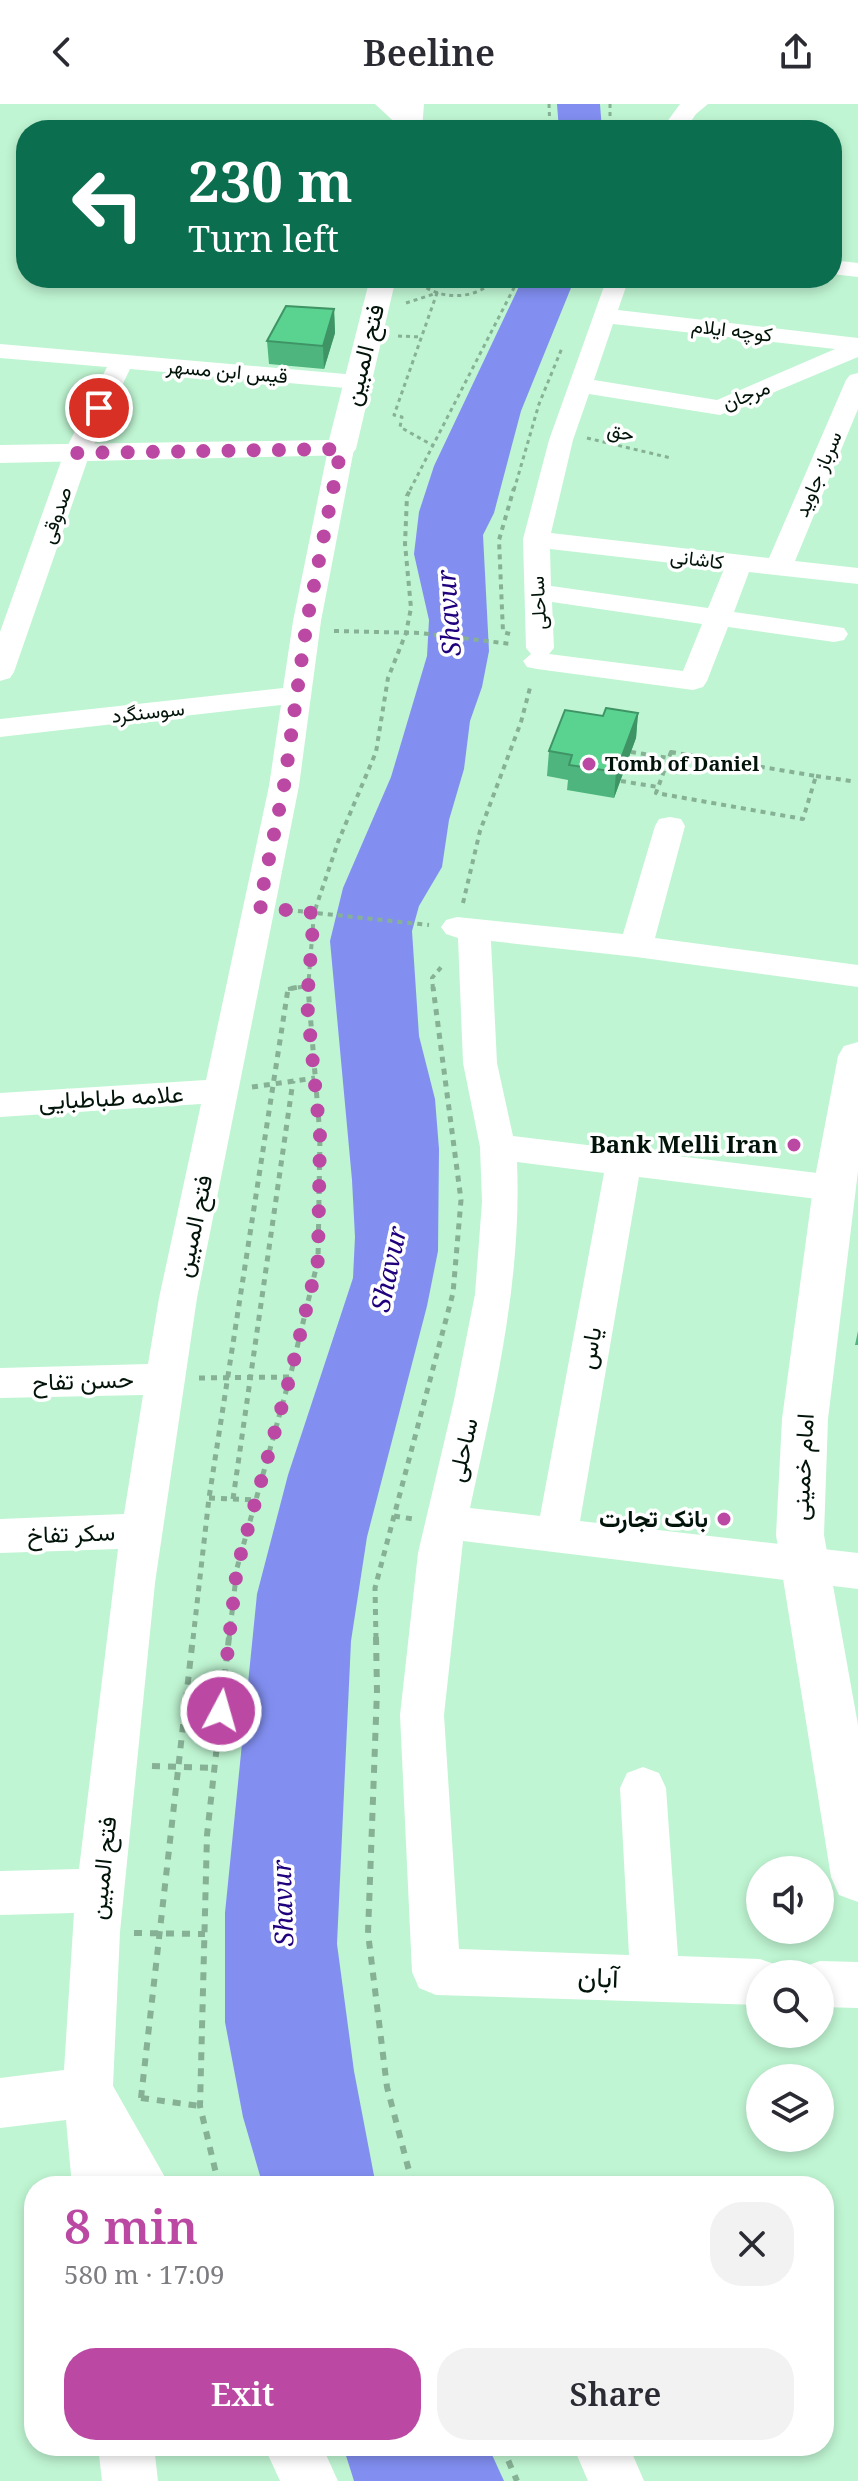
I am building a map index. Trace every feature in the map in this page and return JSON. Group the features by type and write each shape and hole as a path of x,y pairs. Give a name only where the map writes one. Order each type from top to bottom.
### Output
{"street":[{"path":"386,104 411,120"},
{"path":"680,120 688,109 697,104"},
{"name":"فتح المبین","path":"97,2176 88,2092 98,1911 142,1531 178,1298 284,786 306,630 341,449 382,288"},
{"name":"ساحلی","path":"539,654 536,539 564,433 615,288"},
{"name":"کوچه ایلام","path":"606,316 858,346"},
{"name":"مرجان","path":"580,385 720,408 858,346"},
{"name":"قیس ابن مسهر","path":"0,351 357,382"},
{"name":"صدوقی","path":"0,672 77,453 122,362"},
{"name":"سرباز جاوید","path":"778,568 858,380"},
{"path":"0,454 341,449"},
{"name":"کاشانی","path":"536,539 858,576"},
{"path":"539,654 693,681 739,564"},
{"path":"537,592 834,634"},
{"name":"سوسنگرد","path":"0,728 297,695"},
{"path":"636,946 670,826"},
{"path":"457,928 636,946 858,976"},
{"name":"ساحلی","path":"436,1972 422,1715 439,1553 494,1294 500,1202 498,1147 457,928"},
{"name":"امام خمینی","path":"858,1056 834,1188 805,1419 800,1535 858,1877"},
{"name":"علامه طباطبایی","path":"0,1105 222,1091"},
{"path":"498,1147 834,1188"},
{"name":"یاس","path":"557,1536 624,1161"},
{"name":"حسن تفاح","path":"0,1383 166,1379"},
{"path":"446,1522 858,1571"},
{"name":"سکر تفاخ","path":"0,1536 142,1531"},
{"path":"643,1788 655,1979"},
{"path":"0,1893 98,1911"},
{"name":"آبان","path":"436,1972 746,1982"},
{"path":"834,1984 858,1985"},
{"path":"0,2103 88,2092 138,2176"},
{"path":"127,2456 130,2481"},
{"path":"297,2456 310,2481"},
{"path":"605,2456 616,2481"}],"path":[{"path":"423,288 437,293"},
{"path":"375,314 437,293 472,293 487,288"},
{"path":"217,2176 200,2106 207,1835 237,1568 290,1377 318,1260 320,1136 308,986 314,913 338,842 376,752 388,678 406,633 411,608 405,544 407,496 514,288"},
{"path":"433,445 400,427 402,417 394,415 437,293"},
{"name":"حق","path":"564,433 671,458"},
{"path":"306,630 420,633 513,644"},
{"name":"ساحلی","path":"457,928 480,831 521,722 539,654"},
{"path":"631,752 669,758"},
{"path":"816,776 803,819 656,793 671,752 851,781"},
{"path":"621,781 658,787"},
{"path":"259,907 457,928"},
{"path":"141,2098 225,1378 288,989 308,986"},
{"path":"222,1091 315,1078"},
{"path":"233,1499 293,1081"},
{"path":"166,1379 290,1377"},
{"path":"209,1498 256,1500"},
{"path":"114,1764 215,1768"},
{"path":"98,1911 160,1933 205,1934"},
{"path":"88,2092 200,2106"},
{"path":"506,2456 517,2481"}],"water":[{"path":"557,104 600,104 601,120 558,120"},
{"name":"Shavur","path":"518,288 571,288 521,411 494,513 483,535 489,651 482,687 470,721 464,769 449,820 442,867 419,906 412,931 419,1036 435,1099 439,1149 438,1251 427,1306 367,1537 351,1641 337,1944 354,2071 374,2176 260,2176 243,2117 225,2022 225,1913 257,1594 288,1475 353,1278 355,1237 352,1180 330,941 343,888 391,777 427,656 429,620 414,554 419,512 434,466"},
{"path":"346,2456 493,2456 504,2481 354,2481"}],"building":[{"path":"286,306 334,309 323,346 267,341"},
{"path":"606,708 638,713 616,772 569,765 572,755 549,751 565,710 603,716"}],"place":[{"name":"Tomb of Daniel","path":"589,764"},
{"name":"Bank Melli Iran","path":"794,1145"},
{"name":"بانک تجارت","path":"724,1519"}],"route":[{"path":"99,408 77,453 341,449 307,621 284,786 259,907 314,913 307,1002 320,1136 318,1260 290,1377 237,1568 221,1711"}]}
